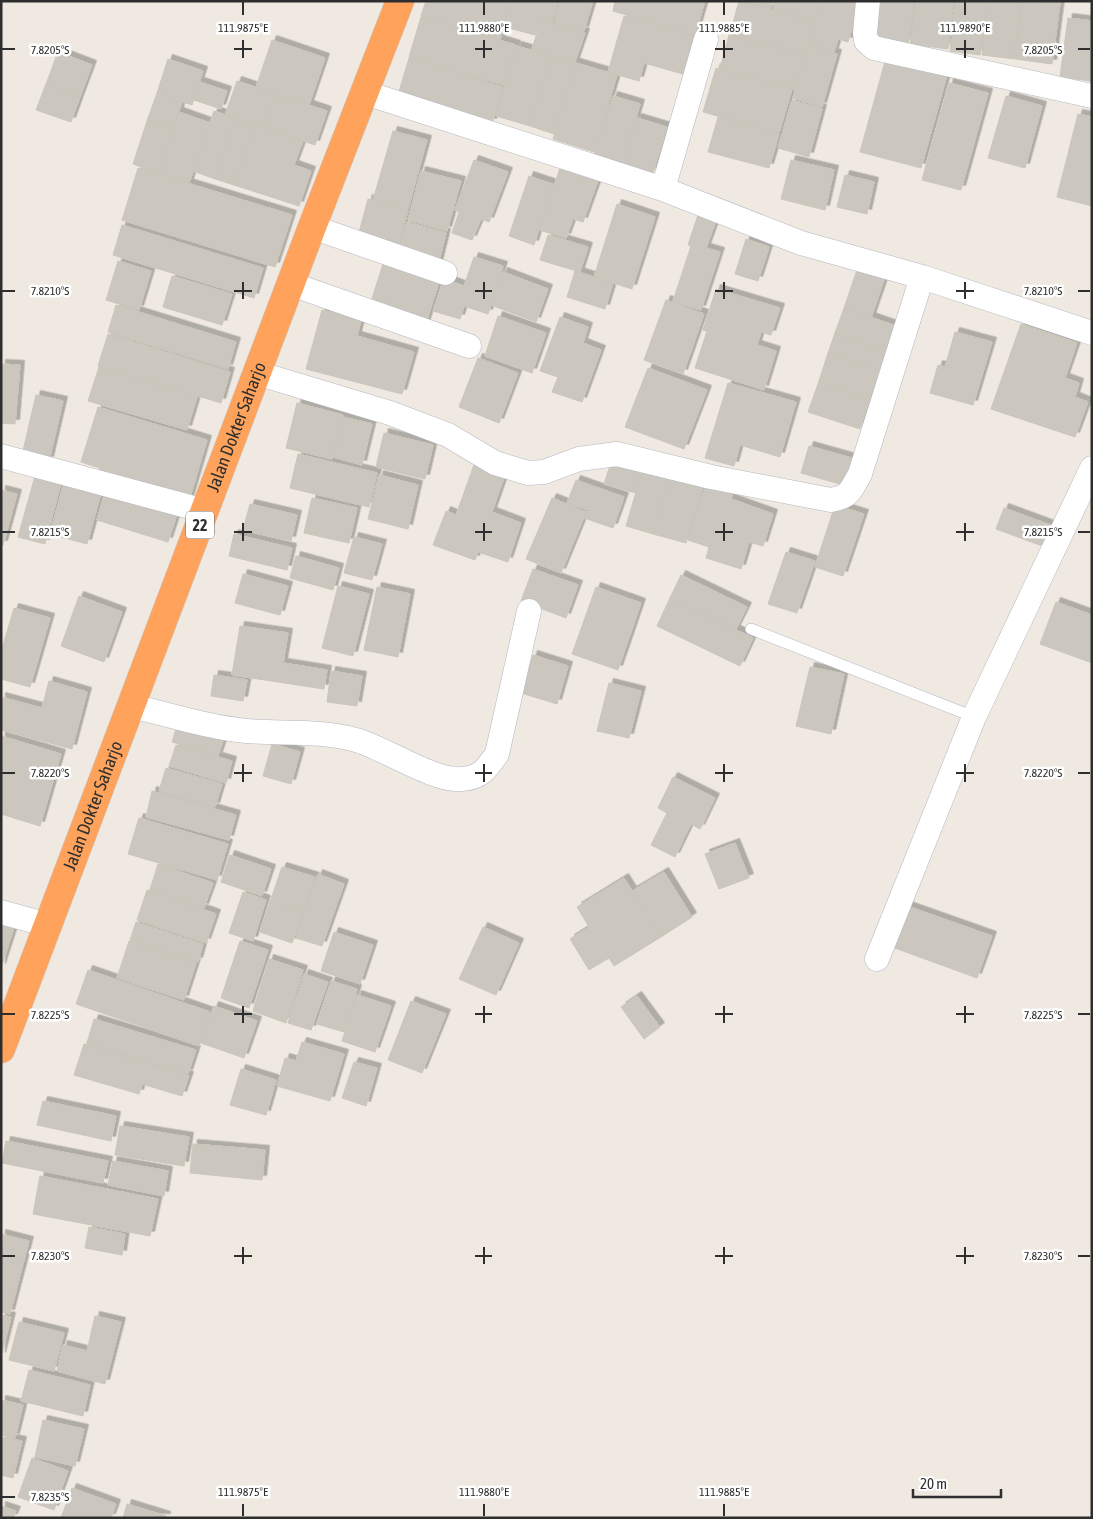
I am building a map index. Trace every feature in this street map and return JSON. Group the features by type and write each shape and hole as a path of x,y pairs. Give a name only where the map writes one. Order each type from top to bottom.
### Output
{"highway":[{"name":"Jalan Dokter Saharjo","path":"1,1049 312,227 366,93 400,1"}],"street":[{"path":"868,1 865,33 866,40 874,48 1092,96"},
{"path":"663,189 706,39"},
{"path":"366,93 663,189 801,243 922,278 1092,333"},
{"path":"312,227 445,273"},
{"path":"257,372 398,416 448,435 495,463 528,473 544,472 579,459 617,454 711,477 832,500 844,498 849,494 860,474 922,278"},
{"path":"291,284 469,346"},
{"path":"1,456 205,511"},
{"path":"877,959 974,717 1092,468"},
{"path":"132,706 212,726 247,731 327,734 356,740 444,777 462,779 484,772 496,754 529,611"},
{"path":"1,912 48,925"}],"lane":[{"path":"751,629 974,717"}],"building":[{"path":"426,1 511,1 500,40 421,16"},
{"path":"512,1 558,1 552,22 540,19 535,35 505,27"},
{"path":"560,1 593,1 584,31 554,23"},
{"path":"615,1 705,1 695,35 613,11"},
{"path":"739,1 814,22 805,55 730,34"},
{"path":"746,1 773,1 771,8"},
{"path":"776,1 820,1 815,21 773,9"},
{"path":"821,1 860,1 848,42 838,39 834,52 809,44"},
{"path":"878,1 914,1 908,44 872,40"},
{"path":"916,1 954,1 948,49 910,44"},
{"path":"956,1 987,1 980,55 950,51"},
{"path":"988,1 1021,1 1014,59 982,55"},
{"path":"1023,1 1060,3 1052,64 1015,59"},
{"path":"624,16 693,36 683,74 644,63 639,81 608,72"},
{"path":"421,17 516,45 504,85 409,57"},
{"path":"1068,18 1092,21 1092,81 1060,77"},
{"path":"541,20 585,33 575,62 532,49"},
{"path":"729,35 805,55 795,89 720,69"},
{"path":"272,40 325,58 309,105 256,87"},
{"path":"809,45 837,54 822,107 793,98"},
{"path":"517,46 551,56 530,126 496,116"},
{"path":"58,52 92,65 80,97 46,84"},
{"path":"551,56 576,63 554,134 530,126"},
{"path":"409,58 503,87 492,123 398,95"},
{"path":"886,58 947,75 921,168 860,152"},
{"path":"168,59 203,71 192,105 157,93"},
{"path":"576,63 617,75 594,152 553,139"},
{"path":"716,68 792,89 779,133 703,112"},
{"path":"237,81 276,94 265,128 225,115"},
{"path":"200,82 227,91 221,109 194,100"},
{"path":"949,83 988,93 961,190 922,180"},
{"path":"46,84 80,97 71,122 36,110"},
{"path":"157,93 182,102 173,130 147,121"},
{"path":"276,94 327,111 315,145 265,128"},
{"path":"613,96 640,104 622,164 594,155"},
{"path":"1006,96 1042,106 1025,168 988,158"},
{"path":"792,100 822,109 809,157 778,148"},
{"path":"214,111 235,118 215,179 193,171"},
{"path":"179,112 210,123 189,183 158,173"},
{"path":"1078,114 1092,117 1092,206 1057,197"},
{"path":"718,117 779,134 769,168 708,152"},
{"path":"235,118 254,124 234,185 215,179"},
{"path":"637,118 667,127 653,173 623,164"},
{"path":"147,121 173,130 158,173 133,164"},
{"path":"254,124 303,141 294,165 311,171 299,206 234,185"},
{"path":"393,131 427,140 408,209 373,200"},
{"path":"474,160 508,172 489,222 481,219 472,240 452,233 459,212 455,210"},
{"path":"791,160 834,170 825,210 781,199"},
{"path":"562,162 600,175 583,222 573,219 566,238 539,230"},
{"path":"138,168 292,215 275,267 122,220"},
{"path":"421,171 461,181 447,231 408,220"},
{"path":"845,175 874,182 867,214 837,207"},
{"path":"529,176 553,184 534,245 509,236"},
{"path":"368,199 408,210 397,251 357,240"},
{"path":"617,204 655,217 632,289 594,277"},
{"path":"698,215 716,221 706,248 720,252 701,310 673,301 691,246 688,245"},
{"path":"407,222 446,233 438,265 398,254"},
{"path":"122,225 263,268 254,298 113,255"},
{"path":"548,235 588,247 580,272 540,260"},
{"path":"746,239 769,247 758,281 735,274"},
{"path":"474,257 503,266 488,314 464,306 460,319 433,311 444,279 464,286"},
{"path":"118,261 151,271 139,310 106,300"},
{"path":"383,264 439,282 425,326 369,308"},
{"path":"858,267 885,277 871,318 844,308"},
{"path":"575,271 613,283 605,309 567,297"},
{"path":"503,272 548,289 536,322 491,305"},
{"path":"172,276 232,294 222,325 163,307"},
{"path":"716,289 780,308 771,335 761,332 757,345 776,351 764,390 695,368 707,331 703,330"},
{"path":"666,300 704,314 683,374 644,360"},
{"path":"116,305 236,342 228,369 108,332"},
{"path":"844,308 896,326 887,351 835,333"},
{"path":"322,310 361,320 357,336 414,352 402,394 306,369"},
{"path":"498,316 546,333 532,373 485,356"},
{"path":"560,317 588,327 583,343 601,350 582,402 552,392 558,377 540,371"},
{"path":"1021,324 1077,343 1065,378 1079,383 1075,397 1088,402 1075,437 991,409"},
{"path":"955,332 992,342 973,405 930,393 938,365 945,367"},
{"path":"835,333 887,351 880,371 828,353"},
{"path":"108,334 230,372 221,403 98,366"},
{"path":"828,353 880,371 870,399 819,381"},
{"path":"478,358 518,373 499,423 459,407"},
{"path":"1,364 20,365 15,424 1,423"},
{"path":"99,367 197,397 187,430 88,401"},
{"path":"648,368 707,390 684,449 625,427"},
{"path":"819,381 870,399 860,429 808,412"},
{"path":"728,383 796,402 780,457 740,445 734,466 705,458"},
{"path":"36,395 63,401 49,461 22,455"},
{"path":"297,403 343,415 332,459 286,448"},
{"path":"98,407 207,440 188,504 97,476 100,468 81,462"},
{"path":"343,417 372,424 362,465 333,457"},
{"path":"384,433 433,445 425,479 376,467"},
{"path":"809,446 855,459 847,486 801,473"},
{"path":"298,454 377,473 369,507 290,488"},
{"path":"613,456 644,465 636,493 604,484"},
{"path":"475,462 506,472 492,512 521,523 508,562 478,552 475,560 433,545 446,511 456,515"},
{"path":"644,465 671,473 653,534 626,526"},
{"path":"671,473 704,483 686,543 653,534"},
{"path":"379,475 418,485 408,529 368,519"},
{"path":"35,476 61,483 45,544 18,537"},
{"path":"576,480 624,497 613,528 584,518 588,510 567,503"},
{"path":"707,481 734,489 731,499 773,514 763,546 749,542 741,569 706,558 709,547 688,540"},
{"path":"64,483 101,493 87,544 50,534"},
{"path":"1,490 17,494 3,545 1,545"},
{"path":"105,493 177,514 168,542 97,520"},
{"path":"312,498 357,508 349,543 304,533"},
{"path":"552,498 586,512 561,573 526,559"},
{"path":"250,504 297,515 291,541 243,530"},
{"path":"835,505 864,514 843,576 815,567"},
{"path":"1004,508 1053,526 1045,547 996,529"},
{"path":"234,534 292,548 287,570 229,556"},
{"path":"354,537 382,544 372,580 344,573"},
{"path":"786,552 815,561 797,613 768,604"},
{"path":"296,556 339,568 333,590 290,578"},
{"path":"533,569 578,585 566,618 521,601"},
{"path":"243,574 288,586 280,615 235,603"},
{"path":"681,575 747,607 736,629 670,598"},
{"path":"338,586 369,594 353,656 322,648"},
{"path":"377,587 410,594 398,657 364,650"},
{"path":"596,587 641,603 618,670 572,654"},
{"path":"79,596 122,612 104,662 61,646"},
{"path":"670,598 753,638 740,666 657,626"},
{"path":"1056,602 1092,615 1092,663 1040,644"},
{"path":"14,608 50,618 30,687 1,679 1,652"},
{"path":"240,626 288,633 283,663 327,670 324,689 232,675"},
{"path":"533,655 568,666 557,704 521,693"},
{"path":"810,667 844,674 831,734 796,726"},
{"path":"331,671 362,676 357,706 327,702"},
{"path":"214,675 247,680 243,701 211,696"},
{"path":"49,681 87,692 72,749 1,730 1,697 42,708"},
{"path":"609,683 641,691 629,738 597,731"},
{"path":"179,719 226,732 218,756 172,742"},
{"path":"1,736 61,754 40,826 1,814"},
{"path":"272,744 300,752 291,784 263,776"},
{"path":"176,745 232,761 226,783 169,766"},
{"path":"166,768 222,784 215,807 159,791"},
{"path":"673,777 715,798 700,829 691,824 675,857 651,845 667,813 658,808"},
{"path":"152,791 236,815 229,840 146,817"},
{"path":"139,818 228,844 217,880 128,854"},
{"path":"735,843 749,878 719,889 705,854"},
{"path":"230,855 271,869 262,896 221,882"},
{"path":"158,864 213,883 204,908 150,890"},
{"path":"282,867 315,877 303,913 270,902"},
{"path":"664,872 692,917 661,937 632,891"},
{"path":"318,874 344,884 322,946 296,938"},
{"path":"624,878 661,937 614,966 609,958 589,970 570,939 589,927 577,907"},
{"path":"147,890 216,914 206,943 137,920"},
{"path":"243,892 266,900 253,941 229,933"},
{"path":"270,902 303,913 292,943 260,932"},
{"path":"907,906 992,936 977,978 892,947"},
{"path":"1,913 17,918 1,968"},
{"path":"136,922 203,944 198,962 130,940"},
{"path":"483,927 519,943 496,995 459,979"},
{"path":"334,932 373,945 360,984 321,971"},
{"path":"129,941 196,963 184,1000 117,978"},
{"path":"240,941 268,950 249,1008 221,998"},
{"path":"269,959 303,970 286,1023 253,1011"},
{"path":"88,970 210,1012 199,1046 76,1004"},
{"path":"304,974 328,982 311,1030 288,1023"},
{"path":"331,981 357,989 344,1032 317,1024"},
{"path":"357,995 391,1006 375,1052 342,1041"},
{"path":"637,996 660,1027 644,1039 621,1007"},
{"path":"411,1001 446,1014 422,1073 388,1060"},
{"path":"214,1006 257,1021 244,1058 201,1043"},
{"path":"94,1019 196,1050 188,1074 87,1043"},
{"path":"302,1042 344,1054 330,1101 277,1086 285,1058 296,1061"},
{"path":"84,1044 189,1076 182,1096 142,1084 139,1094 74,1075"},
{"path":"354,1062 377,1068 366,1106 342,1098"},
{"path":"241,1069 276,1080 266,1115 230,1105"},
{"path":"43,1101 116,1116 111,1141 37,1125"},
{"path":"120,1126 189,1137 184,1166 115,1155"},
{"path":"6,1141 108,1161 103,1183 2,1163"},
{"path":"193,1144 265,1150 262,1180 190,1173"},
{"path":"113,1161 168,1171 164,1196 108,1185"},
{"path":"40,1176 158,1199 150,1236 33,1214"},
{"path":"89,1227 125,1234 122,1255 85,1248"},
{"path":"1,1234 29,1241 10,1314 1,1312"},
{"path":"1,1315 11,1317 1,1357"},
{"path":"95,1316 121,1322 105,1384 57,1371 63,1345 87,1351"},
{"path":"19,1322 64,1333 54,1371 9,1360"},
{"path":"29,1370 90,1385 83,1416 21,1401"},
{"path":"1,1400 23,1405 15,1438 1,1435"},
{"path":"43,1420 84,1429 75,1466 35,1457"},
{"path":"1,1437 22,1441 13,1478 1,1475"},
{"path":"32,1458 68,1471 54,1510 18,1497"},
{"path":"72,1488 116,1504 111,1518 61,1518"},
{"path":"127,1504 166,1516 166,1518 123,1518"},
{"path":"1,1506 16,1511 13,1518 1,1518"}]}
